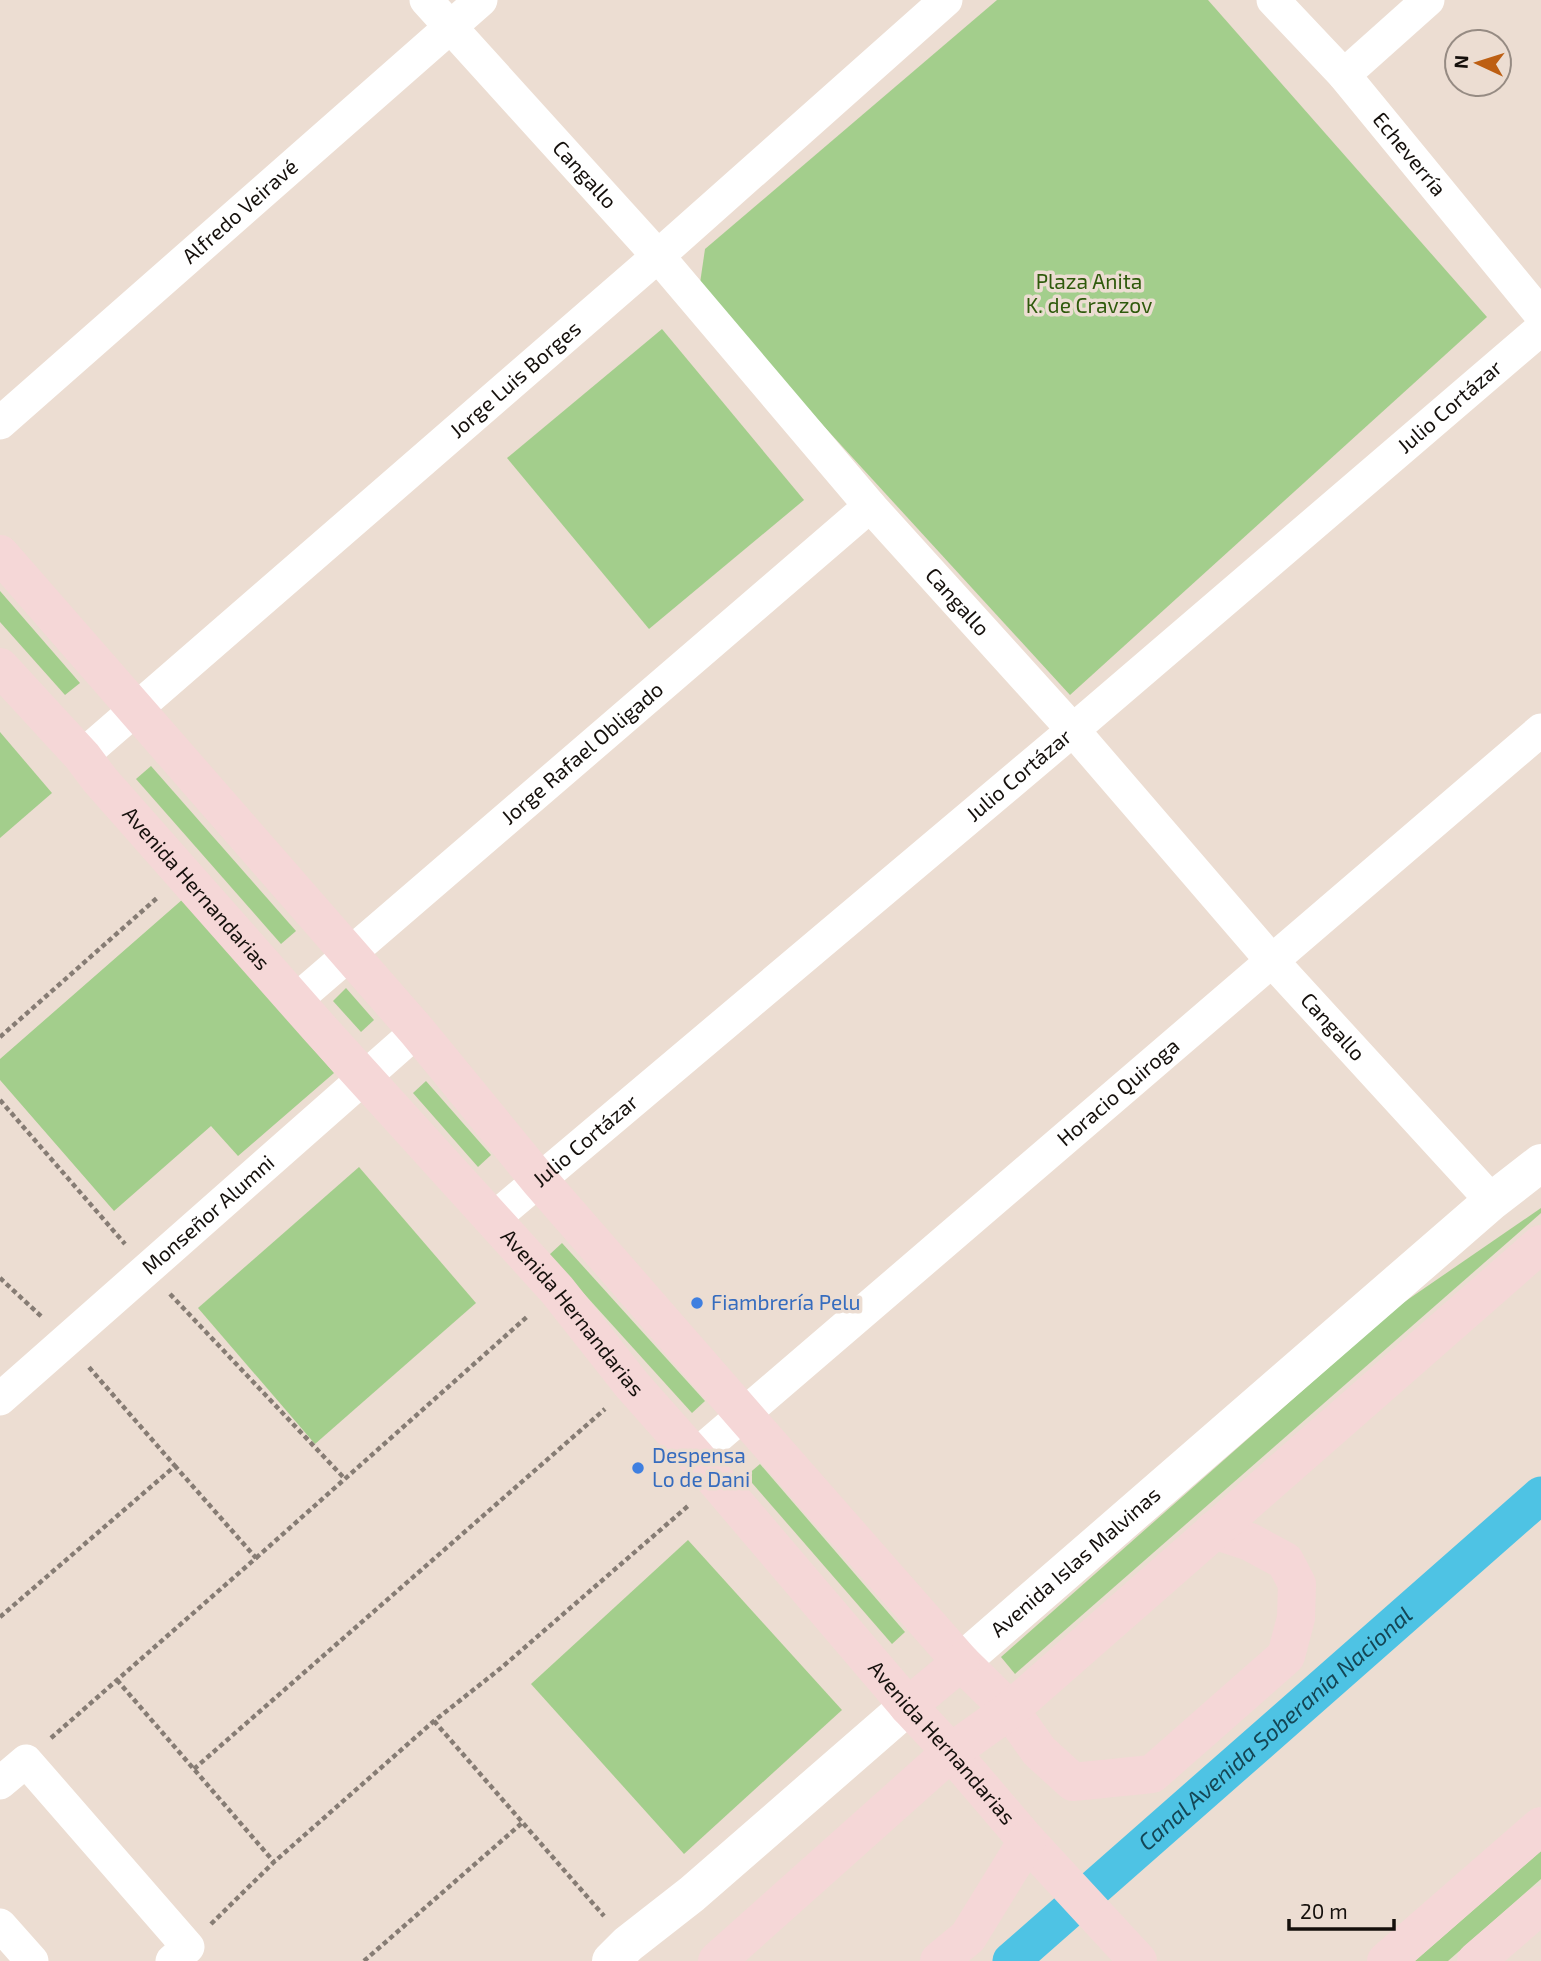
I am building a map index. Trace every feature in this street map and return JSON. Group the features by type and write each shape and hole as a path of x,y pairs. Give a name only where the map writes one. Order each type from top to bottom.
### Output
{"main road":[{"path":"0,554 416,1031 539,1180 744,1415 961,1662 1010,1710 1039,1751 1073,1782 1153,1774 1286,1656 1296,1618 1297,1584 1285,1561 1250,1542 1214,1530"},
{"name":"Avenida Hernandarias","path":"0,667 557,1290 632,1385 908,1706 1027,1842 1135,1957"},
{"path":"717,1961 751,1948 951,1752 1010,1710 1541,1244"},
{"name":"Avenida Islas Malvinas","path":"908,1706 961,1662"},
{"path":"1386,1961 1541,1826"},
{"path":"939,1961 968,1937 1027,1842"},
{"path":"1476,1961 1541,1905"}],"street":[{"name":"Cangallo","path":"426,0 658,256 870,506 1073,730 1272,961 1492,1201"},
{"name":"Alfredo Veiravé","path":"0,423 481,0"},
{"name":"Jorge Luis Borges","path":"82,756 658,256 946,0"},
{"name":"Echeverría","path":"1273,0 1344,75 1541,315"},
{"path":"1344,75 1428,0"},
{"name":"Julio Cortázar","path":"493,1219 1073,730 1541,329"},
{"name":"Jorge Rafael Obligado","path":"296,1000 870,506"},
{"name":"Horacio Quiroga","path":"706,1468 744,1415 1541,730"},
{"name":"Monseñor Alumni","path":"0,1399 416,1031"},
{"name":"Avenida Islas Malvinas","path":"961,1662 1492,1201 1541,1163"},
{"name":"Avenida Islas Malvinas","path":"620,1953 908,1706"},
{"path":"0,1783 26,1761 180,1954"},
{"path":"0,1925 32,1961"}],"path":[{"path":"0,1037 184,874"},
{"path":"0,1278 67,1341 256,1558"},
{"path":"26,1761 557,1290"},
{"path":"194,1769 632,1385"},
{"path":"0,1617 175,1466"},
{"path":"180,1954 274,1862 434,1721 501,1668 706,1468"},
{"path":"117,1680 274,1862"},
{"path":"434,1721 522,1823 620,1953"},
{"path":"364,1961 522,1823"}],"green space":[{"name":"Plaza Anita K. de Cravzov","path":"997,0 1208,0 1487,317 1070,695 699,290 705,249"},
{"path":"662,329 804,500 649,629 507,458"},
{"path":"0,591 80,683 65,695 0,622"},
{"path":"0,732 52,793 0,838"},
{"path":"151,766 296,931 281,944 136,779"},
{"path":"183,899 334,1073 238,1156 211,1126 114,1211 0,1080 0,1059"},
{"path":"346,988 374,1020 361,1032 333,1001"},
{"path":"426,1081 491,1155 478,1167 413,1093"},
{"path":"359,1167 476,1303 315,1444 198,1308"},
{"path":"1541,1208 1541,1213 1015,1674 1001,1657 1397,1307"},
{"path":"562,1243 705,1401 692,1413 549,1255"},
{"path":"760,1464 905,1632 892,1644 746,1476"},
{"path":"688,1540 842,1710 684,1854 531,1684"},
{"path":"1541,1851 1541,1879 1448,1961 1415,1961"}],"waterway":[{"name":"Canal Avenida Soberanía Nacional","path":"1011,1961 1541,1495"}],"place":[{"name":"Fiambrería Pelu","path":"697,1303"},
{"name":"Despensa Lo de Dani","path":"638,1468"}]}
